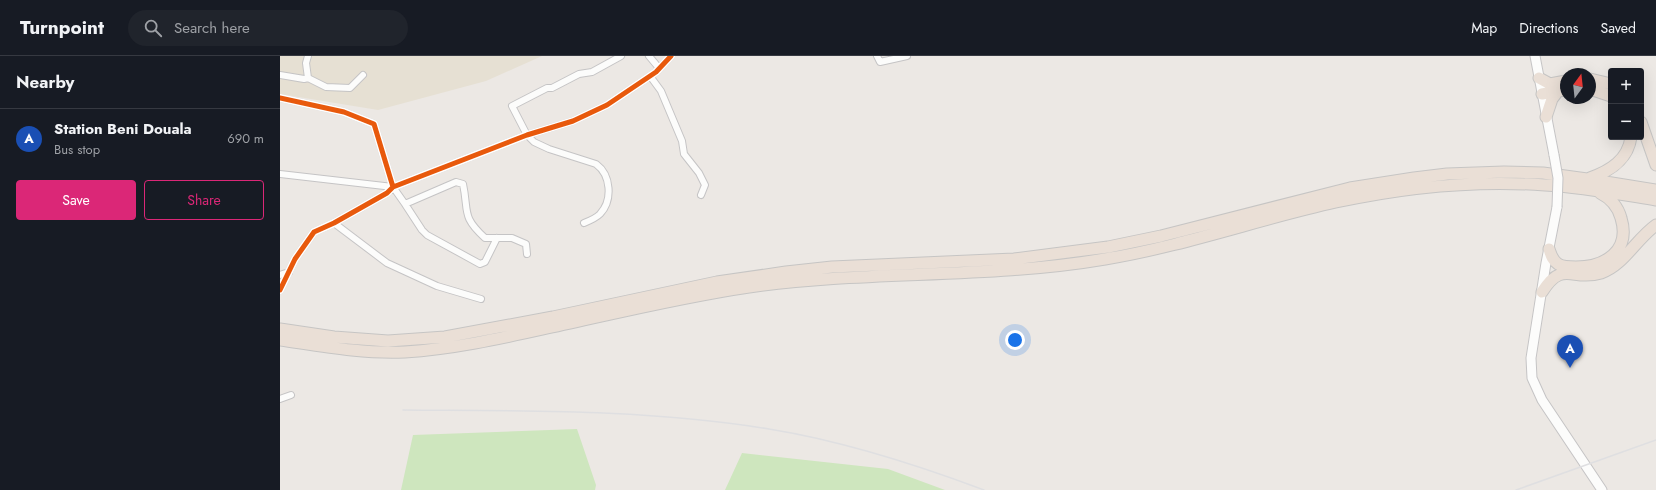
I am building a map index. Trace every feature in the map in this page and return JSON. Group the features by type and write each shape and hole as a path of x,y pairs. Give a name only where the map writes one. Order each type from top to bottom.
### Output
{"highway":[{"path":"1596,80 1608,83"},
{"path":"1546,117 1552,99 1549,87 1560,83"},
{"path":"1596,91 1608,95"},
{"path":"1644,131 1656,165"},
{"path":"1587,179 1606,172 1614,166 1625,154 1630,140"},
{"path":"280,329 334,337 381,341 445,337 553,317 717,282 786,272 832,267 1014,259 1108,247 1161,236 1350,188 1447,174 1592,190 1656,200"},
{"path":"280,340 359,351 404,352 446,348 480,343 706,294 749,287 857,276 961,273 1036,268 1105,260 1166,247 1332,203 1482,178 1543,174 1587,179 1656,190"},
{"path":"1542,292 1560,269 1597,265 1614,255 1622,242 1624,229 1618,210 1611,200 1592,190"},
{"path":"1545,267 1592,275 1607,271 1656,225"},
{"path":"1549,248 1552,258 1560,269"}],"main road":[{"path":"1535,56 1549,87 1546,117 1558,178 1557,207 1545,267 1532,353 1532,378 1542,400 1602,490"}],"street":[{"path":"308,56 306,63 308,78"},
{"path":"584,223 599,215 604,209 609,194 607,178 601,168 596,164 549,149 534,142 527,135 512,108 513,105 579,74 592,72 621,56"},
{"path":"649,56 659,68"},
{"path":"280,174 393,186 527,135 573,121 607,105 650,76 671,56"},
{"path":"877,56 880,62 907,56"},
{"path":"280,74 304,79 308,78 326,87 350,88 363,75"},
{"path":"650,76 661,90 682,141 684,154 699,173 705,185 701,195"},
{"path":"280,98 344,112 374,124 393,186 422,230 427,235 480,264 485,262 497,238"},
{"path":"405,204 456,182 462,184 468,219 485,238 512,238 526,244 527,254"},
{"path":"280,290 295,259 314,232 334,223 387,193 393,186"},
{"path":"334,223 387,263 437,286 480,299"},
{"path":"280,275 289,272"},
{"path":"280,398 291,394"}],"shaded area":[{"path":"280,56 542,56 486,81 378,110 280,94"}],"green space":[{"path":"577,429 596,485 595,490 401,490 413,435"},
{"path":"742,453 888,469 945,490 725,490"}],"railway":[{"path":"403,410 586,412 632,414 724,422 797,434 878,454 932,471 984,490"},
{"path":"1516,490 1656,440"}],"cycle path":[{"path":"393,187 527,135 573,121 607,105 656,72 671,56"},
{"path":"280,98 344,112 374,124 393,187 387,193 334,223 314,232 295,259 280,290"}],"place":[{"name":"Station Beni Douala","path":"1570,368"}]}
